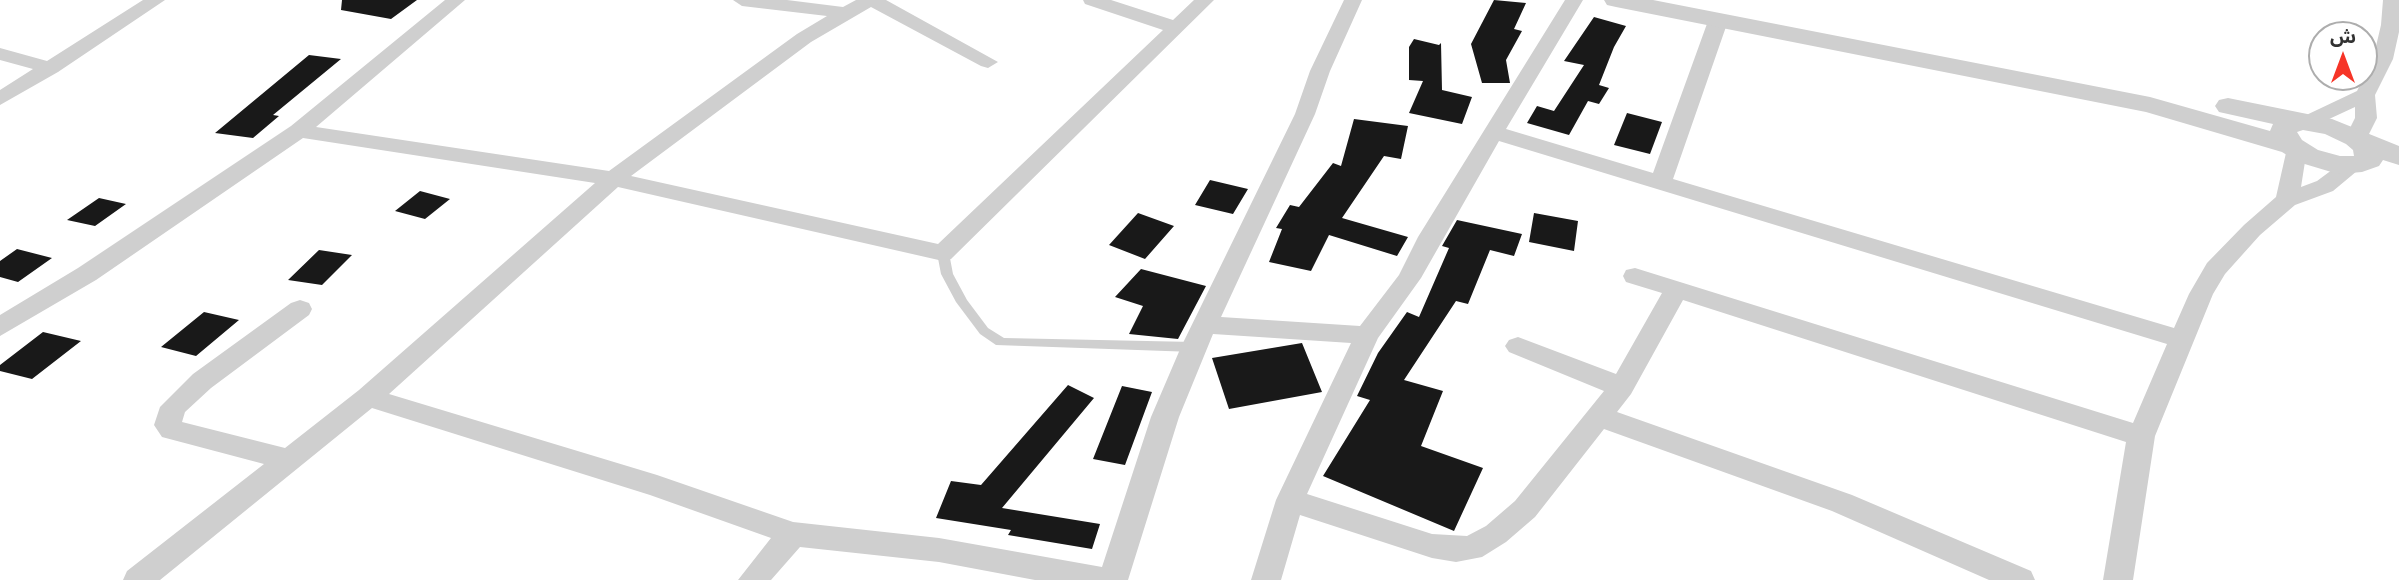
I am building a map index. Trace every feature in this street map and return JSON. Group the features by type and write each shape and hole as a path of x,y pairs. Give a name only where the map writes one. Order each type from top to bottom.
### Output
{"street":[{"path":"0,99 156,0"},
{"path":"0,327 87,274 299,131 456,0"},
{"path":"743,0 845,13"},
{"path":"138,580 368,397 612,179 804,38 845,13 871,0 988,62"},
{"path":"1092,0 1177,28"},
{"path":"299,131 612,179 943,253 1205,0"},
{"path":"1112,580 1165,417 1194,347 1306,114 1320,71 1353,0"},
{"path":"1266,580 1290,500 1367,335 1409,278 1430,237 1574,0"},
{"path":"1616,0 2299,135 2365,95"},
{"path":"1685,0 2299,135 2323,162 2357,152 2399,156"},
{"path":"2118,580 2141,436 2201,294 2233,248 2287,200 2325,186 2357,152 2366,118 2365,95 2383,59 2391,24 2392,0"},
{"path":"1661,182 1718,20"},
{"path":"0,54 51,68"},
{"path":"1496,132 2182,339"},
{"path":"2287,200 2299,135"},
{"path":"2357,152 2399,170"},
{"path":"1635,276 2141,436"},
{"path":"1290,500 1432,546 1456,550 1472,548 1525,509 1622,387 1677,288"},
{"path":"291,460 172,430 168,425 173,407 202,381 300,309"},
{"path":"1206,325 1367,335"},
{"path":"1518,346 1622,387"},
{"path":"368,397 657,486 793,534 939,550 1104,580"},
{"path":"1598,416 1842,503 2020,580"},
{"path":"753,580 793,534"}],"lane":[{"path":"943,253 947,274 962,302 984,331 1001,342 1194,347"}],"building":[{"path":"342,0 417,0 391,19 341,10"},
{"path":"1494,0 1526,3 1514,29 1522,31 1506,60 1510,83 1482,83 1471,44"},
{"path":"1594,17 1626,26 1614,47 1599,85 1609,88 1599,104 1588,101 1569,135 1527,123 1537,106 1554,111 1584,65 1564,61"},
{"path":"1414,39 1439,45 1441,43 1442,90 1472,97 1462,124 1409,113 1423,81 1409,80 1409,47"},
{"path":"309,55 341,59 273,115 279,116 253,138 215,133"},
{"path":"1627,113 1662,122 1650,154 1614,145"},
{"path":"1354,119 1408,126 1401,159 1384,156 1342,218 1408,237 1397,256 1329,235 1311,271 1269,262 1282,229 1276,228 1290,205 1299,207 1333,163 1341,166"},
{"path":"1210,180 1248,189 1233,214 1195,205"},
{"path":"420,191 450,199 425,219 395,211"},
{"path":"99,198 126,204 95,226 67,220"},
{"path":"1138,213 1174,226 1145,259 1109,245"},
{"path":"1534,213 1578,221 1574,251 1529,242"},
{"path":"1457,220 1522,234 1514,256 1490,250 1468,304 1456,301 1404,380 1443,391 1421,446 1483,468 1454,531 1323,476 1370,400 1357,396 1378,353 1407,312 1419,317 1449,248 1442,246"},
{"path":"17,249 52,258 18,282 0,277 0,261"},
{"path":"319,250 352,255 322,285 288,280"},
{"path":"1141,269 1206,286 1178,339 1129,334 1143,306 1115,297"},
{"path":"204,312 239,320 196,356 161,347"},
{"path":"43,332 81,341 32,379 0,371 0,365"},
{"path":"1302,343 1322,392 1229,409 1212,358"},
{"path":"1068,385 1094,398 1002,508 1100,524 1092,549 1008,535 1011,530 936,518 951,481 981,485"},
{"path":"1122,386 1152,392 1125,465 1093,459"}]}
